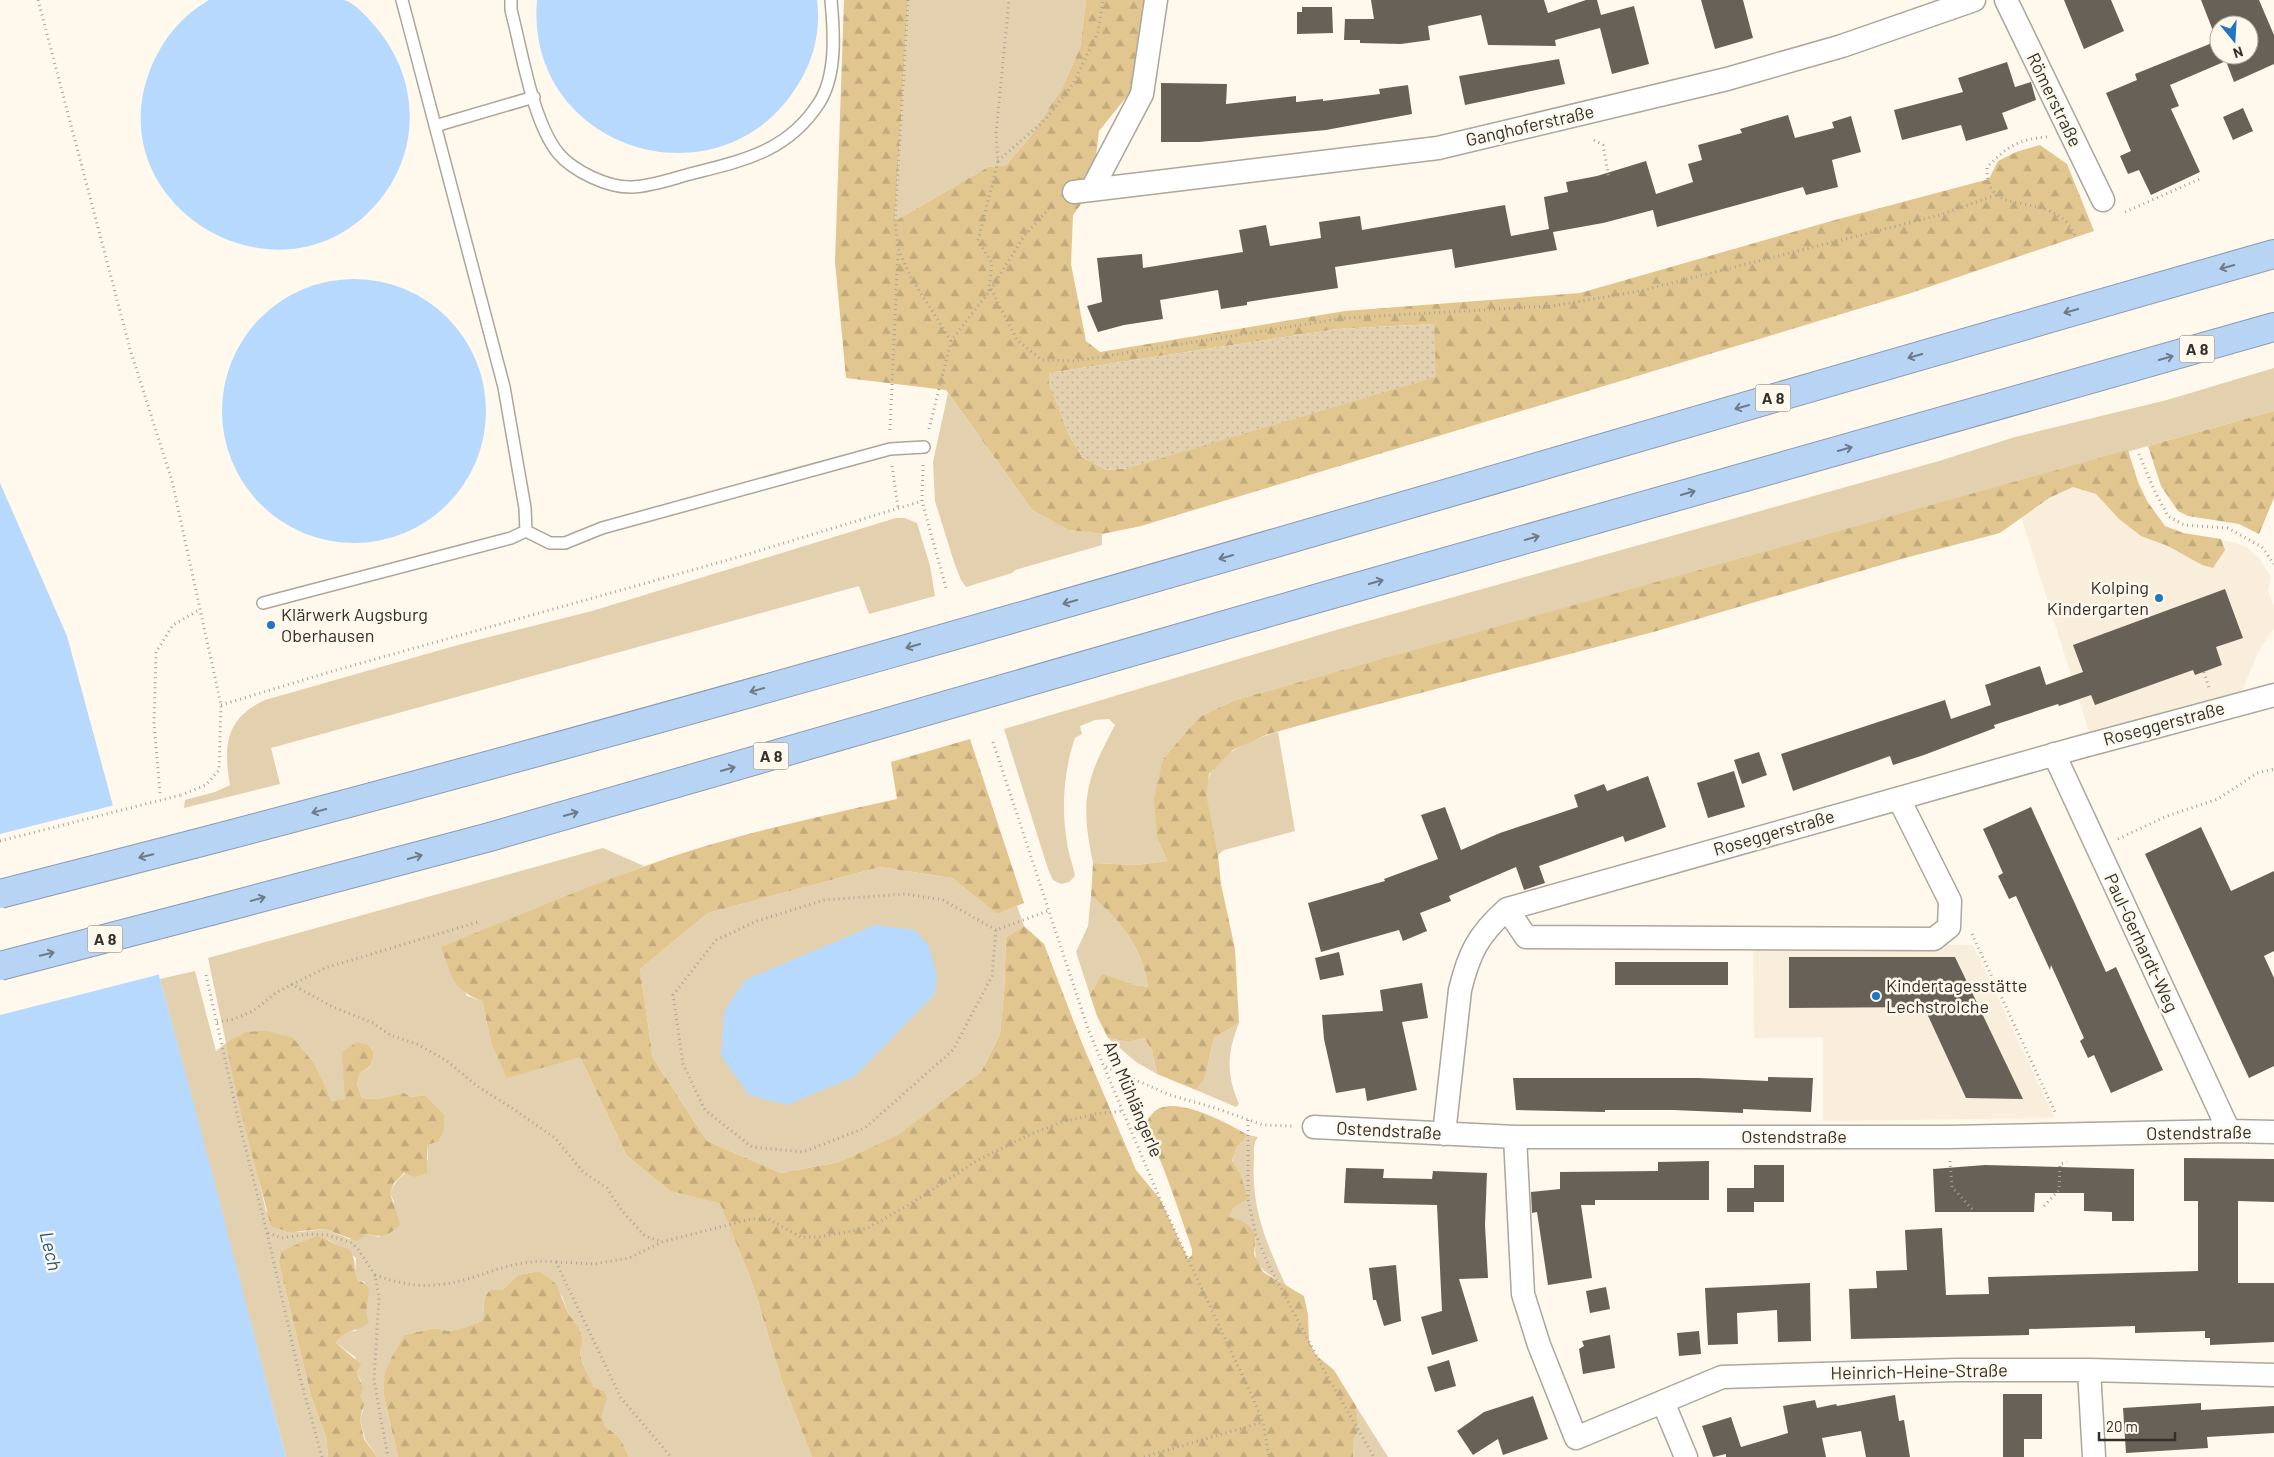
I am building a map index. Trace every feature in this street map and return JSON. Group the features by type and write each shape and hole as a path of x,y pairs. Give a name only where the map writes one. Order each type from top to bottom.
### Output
{"highway":[{"name":"A 8","path":"0,894 376,796 1017,617 2274,254"},
{"name":"A 8","path":"0,966 505,833 1329,595 2274,326"}],"street":[{"path":"1083,191 1142,94 1156,0"},
{"name":"Ganghoferstraße","path":"1083,191 1438,148 1727,79 1842,46 1974,0"},
{"name":"Römerstraße","path":"2006,0 2103,200"},
{"name":"Roseggerstraße","path":"1444,1134 1460,990 1465,968 1487,926 1506,909 2054,754 2274,695"},
{"name":"Paul-Gerhardt-Weg","path":"2054,754 2229,1131"},
{"path":"1506,909 1526,937 1934,938 1949,927 1950,902 1900,799"},
{"name":"Ostendstraße","path":"1314,1127 1515,1137 1948,1137 2229,1131 2274,1132"},
{"name":"Heinrich-Heine-Straße","path":"1515,1137 1523,1294 1539,1345 1576,1438 1722,1377 1957,1370 2089,1370 2274,1375"},
{"path":"2089,1370 2094,1457"},
{"path":"1663,1402 1686,1457"}],"lane":[{"path":"402,0 504,388 525,508 526,531"},
{"path":"510,0 542,126 558,152 576,169 603,181 630,187 659,182 754,157 783,141 820,103 830,75 834,26 831,0"},
{"path":"435,126 534,97"},
{"path":"263,603 494,543 526,531 550,543 565,543 602,528 890,449 924,447"}],"path":[{"path":"0,841 181,795 206,785 219,770 221,705 172,481 130,349 38,0"},
{"path":"898,508 890,449 898,248 894,221 908,0"},
{"path":"1009,0 996,134 998,161 978,240 992,263 990,290 1017,340 1042,360 1075,361 1345,318 1552,306 1640,291 1940,215 1996,195"},
{"path":"998,161 1046,119 1073,84 1098,32 1103,0"},
{"path":"2072,138 2030,138 2006,147 1987,167 1987,183 1996,195 2022,205 2051,210 2071,227 2075,236"},
{"path":"1594,140 1602,145 1609,179"},
{"path":"2103,200 2113,218 2202,178"},
{"path":"946,588 922,500 924,447 951,341 990,290 1024,236 1050,204 1083,191"},
{"path":"898,248 910,276 951,341"},
{"path":"2139,454 2155,492 2168,516 2184,525 2228,528 2262,547 2274,564"},
{"path":"221,705 734,558 922,500"},
{"path":"160,793 154,723 156,652 174,625 199,610"},
{"name":"Am Mühlängerle","path":"993,742 1088,1029 1160,1199 1263,1422 1269,1457"},
{"path":"2097,849 2167,816 2218,798 2258,773 2274,769"},
{"path":"996,930 992,976 953,1050 865,1128 803,1152 752,1147 706,1110 683,1064 673,995 716,940 757,922 824,900 905,894 943,900 996,930 1048,911"},
{"path":"216,1022 234,1019 253,1010 277,992 325,968 478,922"},
{"path":"1972,933 2066,1135"},
{"path":"206,975 224,1063 267,1233 301,1381 322,1457"},
{"path":"291,984 333,1007 373,1023 390,1035 417,1044 447,1061 477,1086 555,1138 583,1172 607,1188 622,1211 645,1236 662,1242"},
{"path":"1105,1067 1170,1095 1263,1125 1314,1127"},
{"path":"374,1275 394,1282 436,1285 455,1282 513,1264 536,1260 594,1264 629,1258 662,1242 750,1219 768,1220 801,1237 820,1237 868,1228 910,1204 978,1160 1031,1134 1070,1120 1123,1111"},
{"path":"1248,1120 1248,1199 1256,1235 1267,1262 1320,1363 1374,1457"},
{"path":"1948,1137 1952,1187 1973,1210"},
{"path":"2044,1206 2059,1190 2060,1164 2068,1162"},
{"path":"267,1233 282,1238 308,1234 328,1235 352,1243 358,1249 374,1275 379,1297 374,1381 388,1457"},
{"path":"556,1262 621,1398 671,1457"},
{"path":"1144,1457 1263,1422"}],"shaded area":[{"path":"908,0 1086,0 1080,48 1062,88 1030,137 1006,165 988,167 895,221"},
{"path":"1434,324 1436,377 1129,468 1107,470 1082,457 1068,433 1049,385 1049,373 1338,329"},
{"path":"2274,368 2274,411 1235,700 1199,717 1163,759 1157,838 1167,861 1135,865 1093,863 1087,823 1086,806 1088,791 1097,761 1115,725 1109,719 1095,720 1080,726 1082,734 1075,738 1068,763 1064,803 1065,829 1075,876 1069,882 1061,884 1053,880 1048,869 1004,729 1336,630 1939,461 2015,437 2167,400"},
{"path":"948,393 1032,510 1068,530 1102,534 1102,545 1015,570 1012,573 966,587 954,562 935,501 933,462"},
{"name":"Kolping Kindergarten","path":"2131,459 2137,482 2146,501 2165,526 2183,533 2236,543 2248,548 2259,558 2271,576 2268,591 2274,606 2274,629 2259,650 2241,694 2090,735 2013,491"},
{"path":"896,518 905,518 917,523 930,566 935,596 869,614 859,586 271,748 280,784 184,808 185,800 215,792 230,785 227,757 230,734 242,715 265,700 458,645 592,611"},
{"path":"1278,732 1295,831 1224,850 1218,855 1209,818 1206,795 1207,782 1212,771 1230,753 1254,740"},
{"path":"603,848 644,866 442,947 467,996 482,1001 491,1042 580,1057 627,1156 670,1191 720,1202 752,1282 782,1381 812,1457 629,1457 620,1438 605,1426 602,1415 605,1391 594,1387 582,1362 580,1353 583,1341 579,1327 569,1315 562,1296 539,1271 518,1275 502,1290 490,1290 485,1297 482,1321 460,1329 448,1331 435,1328 404,1335 390,1360 384,1397 398,1457 377,1457 365,1439 360,1419 363,1411 360,1397 361,1381 357,1373 359,1369 355,1357 336,1343 344,1334 356,1331 360,1324 366,1308 365,1282 358,1280 355,1273 356,1258 332,1242 323,1238 316,1238 300,1245 279,1263 311,1396 326,1437 328,1457 286,1457 160,979 195,971 216,1051 226,1043 208,958","holes":["368,1045 374,1052 370,1066 360,1073 357,1084 362,1098 377,1099 404,1093 411,1097 425,1095 444,1114 427,1145 428,1160 406,1173 393,1187 390,1193 394,1202 379,1237 367,1234 349,1239 325,1229 299,1232 266,1211 258,1176 306,1056 316,1066 330,1101 345,1100"]},
{"path":"880,867 952,878 997,914 1017,906 1024,926 1006,937 1000,1034 981,1072 899,1135 839,1162 781,1173 707,1141 653,1058 640,969 708,913"},
{"path":"1091,896 1102,905 1128,936 1141,960 1148,987 1135,985 1102,973 1090,995 1076,952 1088,926"},
{"name":"Kindertagesstätte Lechstrolche","path":"1973,945 2055,1118 1823,1121 1823,1037 1754,1038 1753,947"},
{"path":"1239,1023 1230,1054 1230,1073 1239,1104 1236,1107 1196,1090 1205,1078 1214,1038"},
{"path":"1108,1038 1129,1042 1144,1038 1152,1050 1157,1074 1136,1062"},
{"path":"1248,1135 1258,1137 1254,1148 1254,1177 1261,1225 1286,1286 1264,1271 1257,1261 1255,1255 1256,1235 1227,1218 1235,1206 1240,1173 1232,1162 1237,1147"},
{"path":"1356,1406 1388,1457 1353,1457 1353,1441 1359,1430"}],"green space":[{"path":"844,0 908,0 895,221 988,167 1006,165 1030,137 1062,88 1080,48 1086,0 1156,0 1132,90 1099,131 1092,189 1073,215 1071,264 1086,341 1100,352 1345,311 1580,293 1835,220 1989,179 1998,161 2016,152 2040,145 2067,164 2094,231 1908,294 1141,526 1102,534 1068,530 1032,510 946,390 846,378 835,262","holes":["1434,324 1129,468 1107,470 1082,457 1068,433 1050,385 1049,373 1338,329"]},
{"path":"2274,411 2274,498 2259,534 2239,524 2188,516 2178,511 2161,486 2148,446"},
{"path":"2128,450 2138,482 2147,501 2165,526 2183,533 2221,539 2225,550 2213,568 2202,565 2168,546 2141,536 2119,519 2096,494 2073,487 2049,498 2000,533 1905,558 1657,631 1333,716 1266,735 1233,750 1209,774 1206,794 1218,855 1221,884 1235,949 1239,1023 1214,1038 1205,1078 1196,1090 1157,1074 1152,1050 1144,1038 1129,1042 1108,1038 1097,1016 1090,995 1102,973 1135,985 1148,987 1141,960 1128,936 1102,905 1091,896 1093,863 1135,865 1167,861 1157,838 1154,799 1163,759 1199,717 1235,700"},
{"path":"970,739 1024,903 997,914 952,878 880,867 708,913 640,969 653,1058 707,1141 781,1173 839,1162 898,1135 981,1072 1000,1034 1006,937 1024,926 1044,944 1082,1043 1136,1170 1160,1199 1188,1259 1192,1255 1192,1249 1163,1167 1147,1134 1148,1120 1161,1107 1173,1106 1214,1117 1248,1135 1237,1147 1232,1161 1240,1173 1248,1199 1235,1206 1228,1217 1244,1222 1256,1235 1254,1254 1263,1272 1304,1296 1308,1315 1309,1342 1316,1355 1334,1370 1356,1406 1359,1430 1353,1441 1353,1457 812,1457 782,1381 752,1282 720,1203 670,1191 627,1156 580,1057 507,1078 491,1042 482,1001 464,992 451,974 441,947 652,863 762,830 897,799 891,762"},
{"path":"267,1031 293,1038 316,1066 331,1101 345,1099 342,1052 357,1042 368,1045 374,1052 372,1063 360,1073 357,1084 362,1098 377,1099 404,1093 411,1097 425,1095 444,1114 444,1128 439,1141 427,1145 427,1173 415,1177 404,1173 394,1183 390,1193 400,1224 389,1233 381,1236 367,1234 357,1241 325,1229 289,1232 271,1226 238,1101 226,1043 246,1032"},
{"path":"316,1236 349,1249 358,1280 368,1288 367,1316 369,1322 361,1328 343,1335 336,1343 361,1364 357,1373 363,1388 360,1397 364,1404 360,1419 364,1439 377,1457 328,1457 326,1437 311,1396 279,1263 282,1251"},
{"path":"539,1271 556,1284 569,1315 579,1327 583,1341 580,1353 582,1362 594,1387 605,1391 607,1397 602,1415 605,1426 620,1438 629,1457 398,1457 384,1397 384,1377 390,1360 404,1335 435,1328 448,1331 460,1329 482,1321 485,1297 490,1290 502,1290 518,1275"}],"water":[{"path":"209,0 344,0 364,14 387,43 398,63 406,84 409,129 405,151 397,173 385,193 346,230 301,248 254,247 211,232 174,203 150,164 141,117 152,65 162,45 175,28"},
{"path":"537,0 817,0 817,33 809,64 799,83 765,123 724,146 679,153 634,146 594,126 562,94 541,52"},
{"path":"341,279 367,279 392,284 416,294 448,317 464,338 476,360 484,385 486,411 484,437 476,462 464,484 448,505 416,528 392,538 367,543 341,543 316,538 292,528 260,505 237,473 227,449 222,424 222,398 227,373 237,349 260,317 292,294 316,284"},
{"name":"Lech","path":"0,483 67,636 199,1123 286,1457 0,1457"},
{"path":"875,925 915,930 929,946 937,975 935,994 854,1077 787,1105 749,1095 721,1056 724,1012 745,980"}],"pier":[{"path":"115,805 161,974 0,1015 0,834"}],"building":[{"path":"1371,0 1544,0 1548,13 1586,0 1597,0 1601,15 1634,6 1649,64 1612,74 1600,28 1555,40 1556,46 1488,45 1481,15 1428,26 1430,40 1401,44 1360,43 1360,40 1344,40 1345,19 1374,19"},
{"path":"1701,0 1743,0 1753,38 1715,49"},
{"path":"2064,0 2111,0 2124,31 2084,49"},
{"path":"2201,0 2259,0 2274,35 2274,64 2234,82 2228,65 2259,65 2259,15 2209,15 2209,20"},
{"path":"1302,7 1332,7 1333,33 1297,34 1297,12 1302,12"},
{"path":"2209,44 2209,65 2217,65 2170,85 2179,106 2171,109 2200,172 2151,195 2139,170 2128,174 2120,156 2131,151 2106,93 2137,80 2135,74"},
{"path":"1559,59 1565,84 1465,105 1459,76"},
{"path":"2007,62 2015,87 2031,82 2036,100 2002,113 2008,129 1966,141 1961,125 1902,140 1894,110 1963,92 1958,78"},
{"path":"1161,83 1227,84 1226,104 1296,96 1296,102 1323,99 1323,101 1380,94 1379,89 1408,85 1412,114 1326,130 1199,142 1161,142"},
{"path":"2243,108 2253,131 2233,140 2223,117"},
{"path":"1788,115 1795,138 1834,128 1832,122 1851,116 1861,152 1832,160 1838,187 1806,195 1803,187 1657,227 1653,210 1603,223 1553,232 1557,250 1455,268 1452,249 1335,267 1338,288 1247,302 1247,305 1221,309 1218,290 1160,300 1163,319 1124,325 1098,332 1087,306 1102,302 1097,258 1142,254 1143,268 1243,252 1239,230 1266,225 1270,246 1321,238 1319,222 1360,216 1362,230 1505,205 1511,236 1549,229 1544,197 1568,192 1566,182 1597,176 1646,161 1656,194 1693,182 1688,164 1702,160 1698,145 1742,133 1740,129"},
{"path":"2225,589 2243,638 2216,647 2222,665 2195,675 2193,670 2095,705 2091,695 2059,706 2058,704 1994,725 1995,728 1924,755 1893,765 1890,756 1793,791 1781,754 1945,700 1951,719 1991,705 1985,685 2040,666 2046,685 2083,672 2073,645"},
{"path":"1759,752 1767,775 1742,784 1734,760"},
{"path":"1734,771 1745,807 1708,818 1697,783"},
{"path":"1648,776 1666,827 1625,842 1623,836 1539,866 1545,883 1524,890 1516,867 1449,896 1451,901 1420,913 1427,931 1403,941 1399,930 1321,952 1308,903 1385,881 1384,879 1438,859 1421,815 1445,807 1461,850 1500,833 1578,807 1574,795 1604,784 1607,791"},
{"path":"2031,807 2106,972 2116,967 2163,1070 2111,1093 2094,1055 2088,1058 2080,1041 2084,1038 2051,965 2050,970 2016,896 2009,899 1998,876 2003,873 1983,829"},
{"path":"2201,827 2231,891 2274,871 2274,951 2264,956 2274,978 2274,1066 2249,1078 2145,854"},
{"path":"1339,952 1344,975 1320,980 1315,958"},
{"path":"1789,957 1955,957 2023,1099 1966,1098 1924,1007 1789,1008"},
{"path":"1615,962 1728,962 1728,985 1615,985"},
{"path":"1422,983 1428,1018 1402,1022 1417,1090 1367,1101 1365,1088 1336,1093 1324,1039 1322,1015 1383,1011 1380,990"},
{"path":"1768,1077 1813,1078 1811,1112 1743,1109 1743,1113 1674,1110 1605,1110 1605,1112 1516,1110 1513,1078 1699,1078 1768,1081"},
{"path":"2184,1158 2274,1159 2274,1202 2238,1201 2238,1283 2274,1283 2274,1342 2210,1345 2210,1338 2205,1338 2205,1331 2135,1333 2135,1326 2029,1329 2029,1335 1851,1339 1849,1289 1877,1288 1876,1271 1907,1270 1905,1230 1942,1228 1946,1295 1989,1294 1988,1277 2198,1271 2198,1201 2184,1201"},
{"path":"1709,1161 1709,1200 1595,1200 1595,1205 1581,1205 1592,1278 1548,1285 1537,1212 1532,1213 1531,1192 1560,1189 1560,1172 1658,1171 1658,1162"},
{"path":"1754,1165 1784,1165 1784,1202 1754,1202 1754,1212 1727,1212 1727,1188 1754,1188"},
{"path":"1985,1165 2134,1169 2134,1221 2112,1221 2112,1212 2084,1211 2084,1193 2035,1193 2034,1212 1935,1212 1933,1169"},
{"path":"1346,1168 1384,1169 1383,1178 1432,1179 1433,1171 1487,1173 1485,1225 1488,1278 1459,1279 1478,1341 1432,1355 1421,1317 1442,1311 1437,1205 1344,1203"},
{"path":"1396,1265 1401,1321 1384,1326 1376,1300 1373,1300 1369,1268"},
{"path":"1810,1283 1811,1341 1778,1342 1777,1310 1737,1313 1738,1344 1708,1345 1705,1288"},
{"path":"1606,1287 1610,1309 1590,1313 1586,1291"},
{"path":"1699,1331 1701,1354 1679,1356 1677,1333"},
{"path":"1610,1335 1615,1368 1583,1374 1579,1349 1584,1346 1582,1341"},
{"path":"1449,1360 1456,1386 1435,1392 1427,1367"},
{"path":"2003,1394 2042,1394 2042,1439 2024,1439 2024,1457 2003,1457"},
{"path":"1895,1395 1899,1421 1904,1420 1910,1457 1866,1457 1861,1431 1822,1438 1826,1457 1726,1457 1726,1454 1713,1457 1702,1426 1731,1417 1741,1447 1788,1433 1783,1406 1815,1400 1817,1408"},
{"path":"1533,1396 1548,1439 1503,1455 1498,1439 1473,1455 1457,1431 1484,1412"},
{"path":"2201,1403 2201,1410 2274,1406 2274,1433 2207,1437 2208,1448 2126,1453 2123,1408"}],"place":[{"name":"Kolping Kindergarten","path":"2159,598"},
{"name":"Klärwerk Augsburg Oberhausen","path":"271,625"},
{"name":"Kindertagesstätte Lechstrolche","path":"1876,996"}]}
